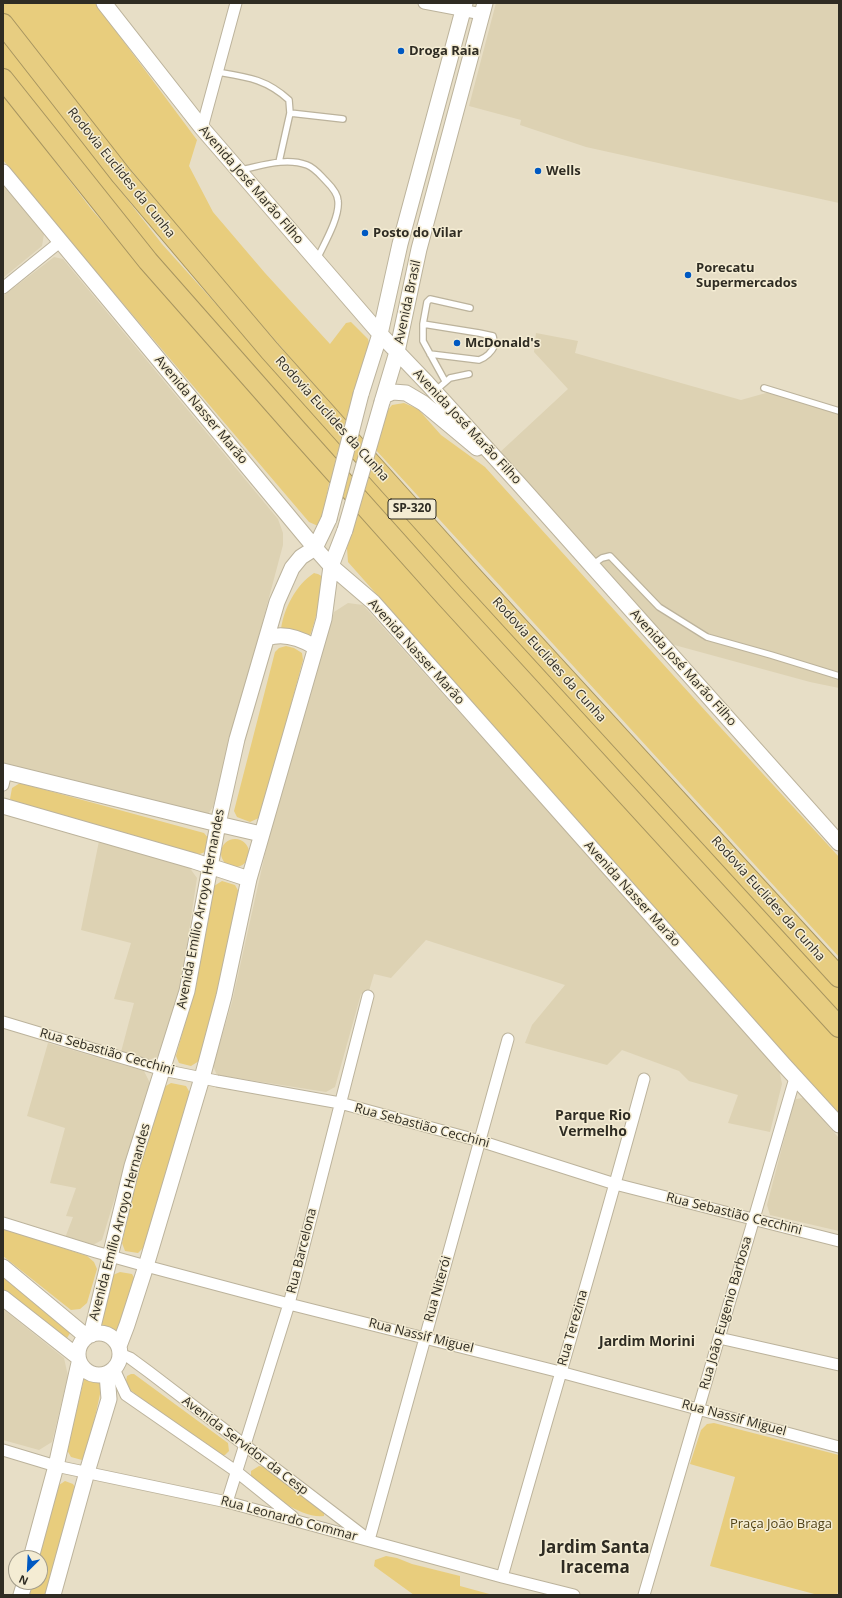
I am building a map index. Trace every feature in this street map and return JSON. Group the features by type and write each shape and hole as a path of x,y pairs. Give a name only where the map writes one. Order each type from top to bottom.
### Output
{"highway":[{"name":"Rodovia Euclides da Cunha","path":"3,24 121,175 270,351 469,573 839,977"},
{"name":"SP-320","path":"3,79 148,261 285,417 447,598 839,1027"}],"main road":[{"name":"Avenida José Marão Filho","path":"104,3 202,128 380,334 397,352 440,386 519,484 839,842"},
{"name":"Avenida Brasil","path":"316,548 329,519 361,394 380,334 400,244 464,7"},
{"name":"Avenida Brasil","path":"331,566 345,530 397,352 419,249 484,9"},
{"name":"Avenida Nasser Marão","path":"3,172 331,566 373,602 795,1078 839,1125"},
{"path":"400,244 419,249"},
{"path":"383,399 393,392 406,393 423,403 519,484"},
{"name":"Avenida Emílio Arroyo Hernandes","path":"89,1336 132,1166 187,991 218,824 237,739 277,602 292,568 301,557 316,548"},
{"path":"54,1595 87,1472 109,1399 111,1372 118,1362 119,1350 128,1325 202,1078 224,996 249,879 324,619 331,566"},
{"path":"267,638 276,635 291,637 315,647"},
{"path":"4,776 261,834"},
{"path":"3,806 249,879"},
{"path":"3,1267 89,1336"},
{"path":"3,1298 79,1360 84,1370 99,1376 111,1372"},
{"name":"Avenida Emílio Arroyo Hernandes","path":"33,1550 56,1466 79,1360 79,1346 89,1336 97,1333 104,1334 115,1341 119,1350"}],"street":[{"path":"202,128 236,3"},
{"path":"424,3 484,9"},
{"path":"3,288 61,241"},
{"name":"Rua Barcelona","path":"227,1502 289,1304 368,996"},
{"name":"Rua Sebastião Cecchini","path":"3,1022 163,1070 340,1103 480,1141 615,1184 839,1241"},
{"name":"Rua Niterói","path":"369,1540 508,1039"},
{"name":"Rua João Eugenio Barbosa","path":"644,1595 795,1078"},
{"name":"Rua Terezina","path":"502,1577 644,1079"},
{"name":"Rua Nassif Miguel","path":"3,1222 146,1266 289,1304 425,1337 699,1408 839,1447"},
{"path":"719,1338 839,1365"},
{"name":"Avenida Servidor da Cesp","path":"119,1350 369,1540"},
{"name":"Avenida Servidor da Cesp","path":"111,1372 126,1395 237,1472 296,1520"},
{"name":"Rua Leonardo Commar","path":"3,1450 56,1466 227,1502 502,1577 574,1595"}],"lane":[{"path":"217,72 251,78 277,89 289,100 290,113 279,162"},
{"path":"290,113 344,119"},
{"path":"238,170 279,162 307,165 316,170 330,186 339,200 337,213 317,261"},
{"path":"469,374 450,378 440,386 430,354 423,341 423,324 427,302 430,299 470,308"},
{"path":"423,324 492,336 495,345 491,353 479,360 430,354"},
{"path":"764,388 839,411"},
{"path":"591,565 602,558 610,556 659,607 706,637 839,676"}],"shaded area":[{"path":"496,3 839,3 839,203 586,147 520,125 521,120 469,106"},
{"path":"3,183 44,234 42,246 3,278"},
{"path":"54,257 63,259 278,519 283,533 283,545 213,807 208,814 197,815 3,763 3,296"},
{"path":"536,333 578,341 575,353 741,400 773,391 839,411 839,688 810,682 667,643 498,454 568,389 534,352"},
{"path":"348,603 363,605 779,1069 782,1084 770,1132 728,1123 738,1095 689,1081 679,1071 622,1050 607,1065 525,1043 532,1025 565,985 426,940 391,978 374,974 369,991 361,994 335,1087 326,1092 217,1075 213,1066 232,1002 269,836 334,612"},
{"path":"99,841 189,867 197,878 180,992 159,1056 146,1061 121,1052 134,1003 114,999 131,943 81,930"},
{"path":"48,1043 144,1071 150,1083 102,1240 91,1246 65,1238 73,1217 66,1216 76,1188 50,1183 65,1128 27,1116"},
{"path":"803,1098 839,1138 839,1231 770,1215 767,1205 793,1105 796,1099"},
{"path":"3,1309 64,1358 68,1376 52,1442 39,1450 3,1440"}],"green space":[{"path":"3,3 95,3 197,140 189,166 213,212 265,273 330,344 346,323 351,322 368,339 370,347 347,421 258,321 129,168 3,13"},
{"path":"3,40 162,244 341,443 334,463 152,258 3,70"},
{"path":"3,93 92,210 330,478 322,520 318,526 309,522 62,232 3,160"},
{"path":"404,403 418,409 441,435 485,467 839,857 839,957 375,449 387,411 392,405"},
{"path":"368,476 839,988 839,1018 361,497"},
{"path":"358,511 839,1036 839,1113 789,1059 348,562 347,548"},
{"path":"314,573 322,577 324,583 309,638 281,629 288,605 296,590"},
{"path":"286,646 294,648 302,653 303,660 261,817 250,822 237,817 234,811 275,652 279,648"},
{"path":"20,783 204,833 209,839 205,852 197,855 19,805 10,799 12,788"},
{"path":"235,839 245,843 249,853 245,863 235,867 225,863 221,853 225,843"},
{"path":"222,881 235,885 240,894 219,996 199,1061 191,1066 179,1063 176,1056 193,994 214,886"},
{"path":"171,1083 186,1086 190,1093 145,1246 138,1253 125,1251 122,1243 139,1167 164,1087"},
{"path":"3,1228 87,1256 94,1262 97,1269 87,1303 80,1309 71,1310 3,1256"},
{"path":"3,1271 72,1330 67,1338 62,1338 3,1293"},
{"path":"120,1272 132,1274 136,1281 118,1335 106,1327 99,1326 113,1275"},
{"path":"134,1374 228,1443 229,1451 225,1455 216,1455 129,1389 126,1381 127,1376"},
{"path":"85,1375 91,1378 103,1380 87,1455 82,1460 71,1457 67,1450"},
{"name":"Praça João Braga","path":"714,1423 839,1455 839,1587 837,1595 818,1595 710,1566 735,1477 690,1464 701,1430 707,1424"},
{"path":"259,1466 264,1467 324,1510 324,1516 315,1516 296,1510 254,1482 251,1476 251,1471"},
{"path":"65,1481 73,1484 77,1490 47,1595 28,1595 29,1590 48,1590 48,1550 40,1550 59,1485"},
{"path":"386,1556 460,1576 460,1586 493,1595 414,1595 374,1566 375,1560"}],"place":[{"name":"Droga Raia","path":"401,51"},
{"name":"Wells","path":"538,171"},
{"name":"Posto do Vilar","path":"365,233"},
{"name":"Porecatu Supermercados","path":"688,275"},
{"name":"McDonald's","path":"457,343"}],"district":[{"name":"Parque Rio Vermelho","path":"593,1124"},
{"name":"Jardim Morini","path":"647,1342"},
{"name":"Jardim Santa Iracema","path":"595,1558"}]}
